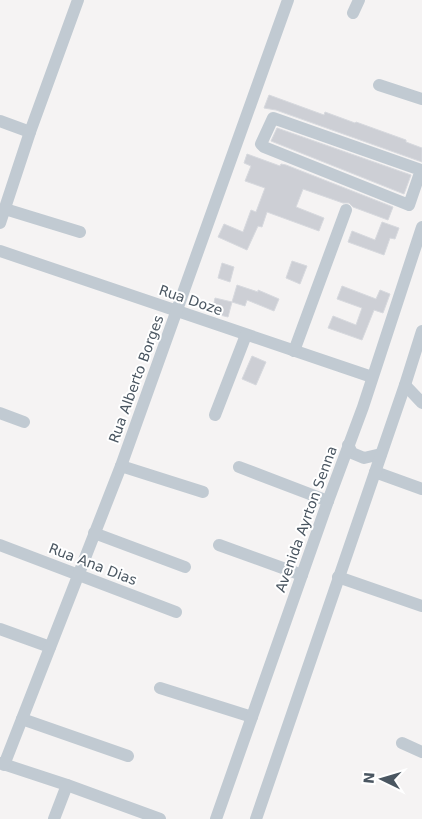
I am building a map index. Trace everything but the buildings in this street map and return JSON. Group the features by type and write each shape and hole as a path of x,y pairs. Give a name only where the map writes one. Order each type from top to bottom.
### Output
{"street":[{"name":"Rua Alberto Borges","path":"2,764 22,719 121,466 288,0"},
{"path":"353,14 359,0"},
{"path":"0,223 76,1"},
{"path":"379,85 422,99"},
{"path":"275,118 421,170 418,196 409,205 264,147 261,144 271,119 275,118"},
{"path":"0,121 30,132"},
{"path":"5,209 80,232"},
{"path":"294,350 346,210"},
{"name":"Avenida Ayrton Senna","path":"216,819 372,377 422,227"},
{"name":"Rua Doze","path":"0,251 372,377"},
{"path":"256,819 406,384 422,331"},
{"path":"215,414 246,335"},
{"path":"406,384 422,403"},
{"path":"0,413 24,422"},
{"path":"348,445 352,453 364,458 381,454"},
{"path":"121,466 203,492"},
{"path":"239,467 328,501"},
{"path":"375,472 422,489"},
{"path":"94,533 185,567"},
{"name":"Rua Ana Dias","path":"0,545 176,612"},
{"path":"219,545 302,575"},
{"path":"338,577 422,606"},
{"path":"0,629 50,647"},
{"path":"160,688 252,717"},
{"path":"22,719 128,756"},
{"path":"402,744 422,752"},
{"path":"2,764 160,819"},
{"path":"54,819 66,785"}]}
